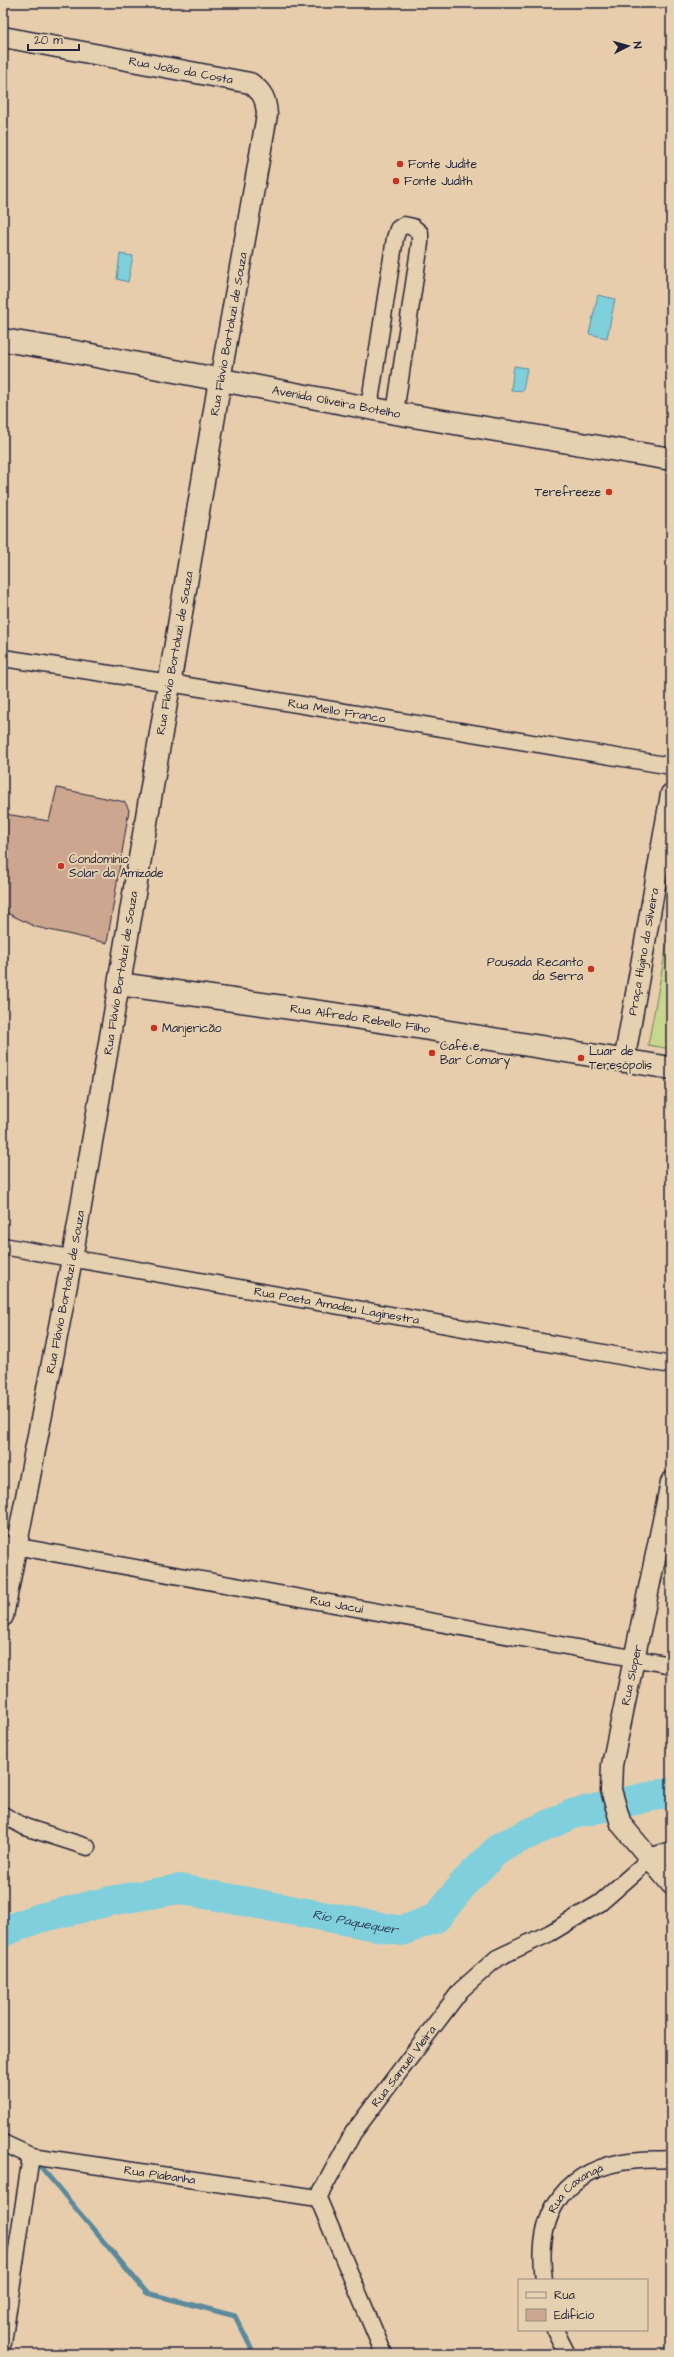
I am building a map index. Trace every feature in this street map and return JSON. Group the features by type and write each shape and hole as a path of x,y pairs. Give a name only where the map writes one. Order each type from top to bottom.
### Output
{"main road":[{"name":"Avenida Oliveira Botelho","path":"3,340 70,351 395,413 671,459"},
{"name":"Rua Flávio Bortoluzi de Souza","path":"119,984 220,380"},
{"name":"Rua Alfredo Rebello Filho","path":"119,984 354,1016 624,1062 671,1068"}],"street":[{"name":"Rua João da Costa","path":"3,38 250,83 262,92 267,100 267,114"},
{"name":"Rua Flávio Bortoluzi de Souza","path":"220,380 267,114"},
{"path":"368,408 395,238 398,229 404,225 414,227 420,233 420,243 395,413"},
{"name":"Rua Mello Franco","path":"3,658 170,683 671,766"},
{"name":"Praça Higino da Silveira","path":"624,1062 671,794"},
{"name":"Rua Flávio Bortoluzi de Souza","path":"3,1616 9,1545 72,1259 119,984"},
{"name":"Rua Poeta Amadeu Laginestra","path":"3,1246 671,1365"},
{"name":"Rua Sloper","path":"671,1482 636,1657 612,1765 611,1790 621,1824 671,1884"},
{"name":"Rua Jacuí","path":"9,1545 671,1664"},
{"path":"3,1815 31,1830 87,1847"},
{"path":"650,1859 671,1852"},
{"name":"Rua Samuel Vieira","path":"318,2198 354,2133 462,1990 498,1958 550,1933 600,1903 650,1859"},
{"name":"Rua Piabanha","path":"3,2143 31,2156 318,2198"},
{"path":"3,2343 31,2156"},
{"name":"Rua Caxangá","path":"544,2279 548,2218 561,2194 579,2177 622,2162 671,2159"},
{"path":"318,2198 384,2354"},
{"path":"555,2331 566,2354"}],"green space":[{"path":"671,922 671,1049 648,1045"}],"water":[{"path":"120,254 133,256 128,282 117,279"},
{"path":"598,295 615,299 607,338 589,334"},
{"path":"514,366 527,368 523,391 511,390"}],"building":[{"name":"Condomínio Solar da Amizade","path":"57,788 125,802 129,810 107,943 36,927 3,911 3,818 5,814 49,821"}],"waterway":[{"name":"Rio Paquequer","path":"3,1932 36,1919 110,1901 179,1889 402,1931 436,1918 465,1882 500,1847 572,1814 671,1792"},
{"path":"3,2134 11,2140"},
{"path":"35,2160 147,2293 235,2316 254,2354"}],"place":[{"name":"Fonte Judite","path":"400,164"},
{"name":"Fonte Judith","path":"396,181"},
{"name":"Terefreeze","path":"609,492"},
{"name":"Condomínio Solar da Amizade","path":"61,866"},
{"name":"Pousada Recanto da Serra","path":"591,969"},
{"name":"Manjericão","path":"154,1028"},
{"name":"Café e Bar Comary","path":"432,1053"},
{"name":"Luar de Teresópolis","path":"581,1058"}]}
